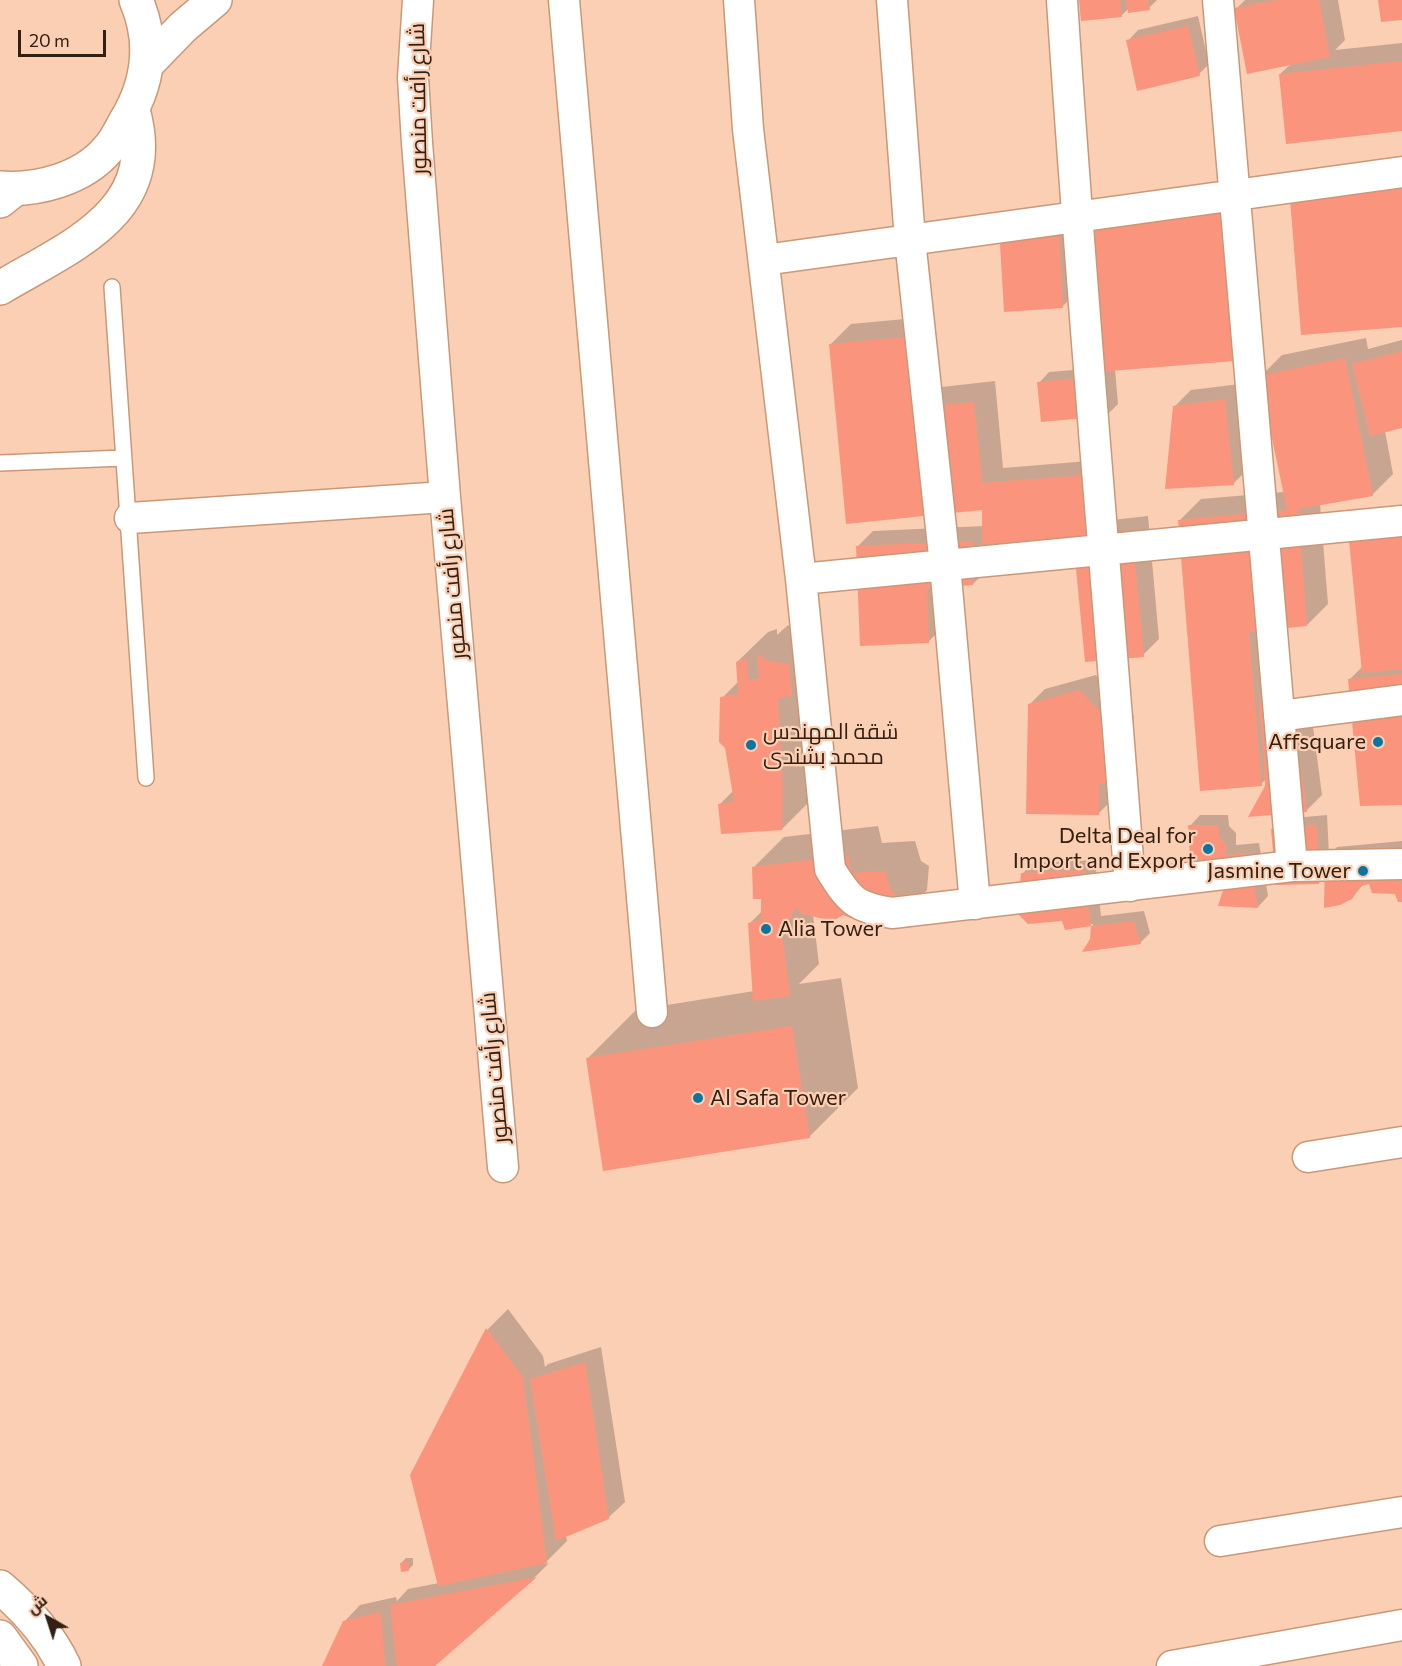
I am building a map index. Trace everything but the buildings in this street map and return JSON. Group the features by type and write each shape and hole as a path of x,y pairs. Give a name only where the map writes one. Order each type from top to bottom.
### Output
{"street":[{"path":"5,193 66,178 88,166 108,149 133,110 143,86 148,63 147,38 142,14 136,0"},
{"path":"148,63 183,27 215,0"},
{"name":"شارع رأفت منصور","path":"418,0 413,78 445,497 503,1167"},
{"path":"564,0 652,1012"},
{"path":"739,0 748,129 801,579 830,869 842,888 855,903 872,910 892,913 1293,866 1402,864"},
{"path":"892,0 910,240 945,565 975,904"},
{"path":"1062,0 1076,217 1130,886"},
{"path":"1218,0 1293,866"},
{"path":"0,288 106,222 117,208 134,178 138,161 138,126 133,110"},
{"path":"764,260 1402,172"},
{"path":"130,518 445,497"},
{"path":"801,579 1402,521"},
{"path":"1279,716 1402,700"},
{"path":"1308,1157 1402,1142"},
{"path":"1220,1541 1402,1512"},
{"path":"0,1587 29,1615 46,1636 64,1666"},
{"path":"1172,1666 1402,1625"},
{"path":"0,1637 21,1666"}],"lane":[{"path":"112,287 123,458 130,518 146,778"},
{"path":"0,463 123,458"}],"place":[{"name":"Affsquare","path":"1378,742"},
{"name":"شقة المهندس محمد بشندى","path":"751,745"},
{"name":"Delta Deal for Import and Export","path":"1208,849"},
{"name":"Jasmine Tower","path":"1363,871"},
{"name":"Alia Tower","path":"766,929"},
{"name":"Al Safa Tower","path":"698,1098"}]}
